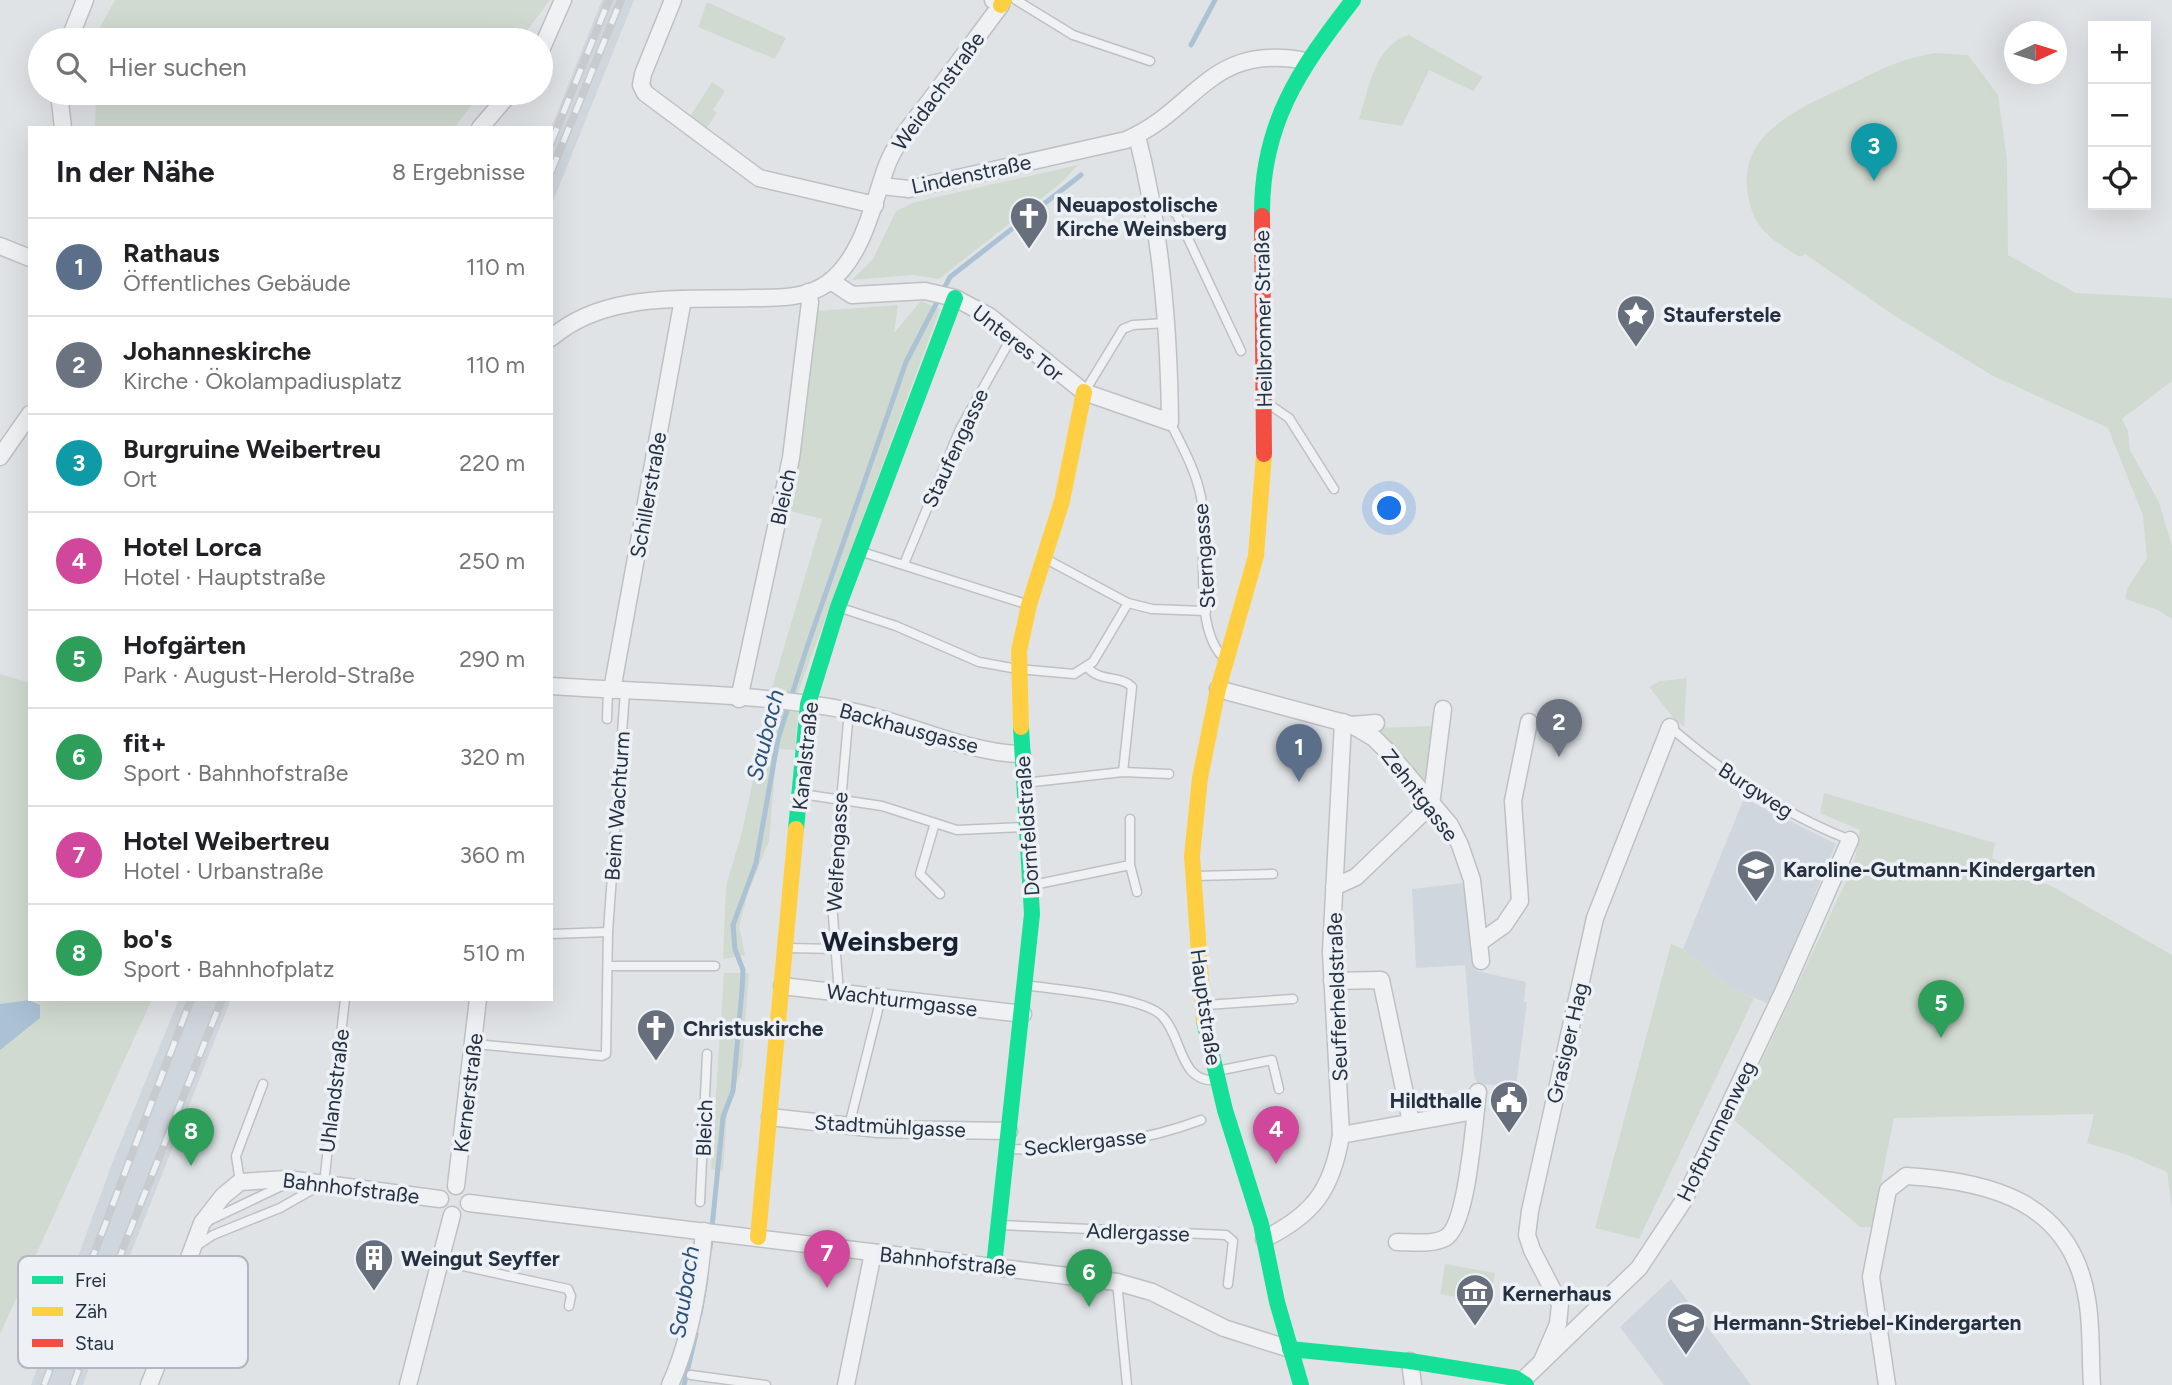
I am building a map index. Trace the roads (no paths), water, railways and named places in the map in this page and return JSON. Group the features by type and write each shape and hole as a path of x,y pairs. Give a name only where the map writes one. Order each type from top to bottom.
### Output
{"street":[{"path":"74,28 85,0"},
{"path":"551,28 563,0"},
{"path":"673,0 643,75 641,85 645,93 759,178 875,205"},
{"name":"Heilbronner Straße","path":"1225,659 1256,556 1265,401 1261,271 1265,168 1275,121 1307,61 1353,0"},
{"name":"Weidachstraße","path":"881,186 895,148 1004,1"},
{"name":"Lindenstraße","path":"553,337 582,317 607,308 683,299 781,298 808,292 831,281 851,256 881,186 909,189 1137,136 1206,81 1228,68 1268,58 1307,61"},
{"path":"60,105 63,126"},
{"path":"482,126 500,105"},
{"path":"1084,392 1170,422 1166,323 1150,203 1137,136"},
{"path":"0,246 28,257"},
{"name":"Unteres Tor","path":"831,281 852,295 925,291 951,297 989,316 1084,392"},
{"name":"Bleich","path":"739,699 791,458 810,302 808,292"},
{"name":"Kanalstraße","path":"758,1237 801,794 802,703 951,297"},
{"name":"Schillerstraße","path":"615,691 683,299"},
{"name":"Dornfeldstraße","path":"994,1266 1026,985 1033,885 1018,669 1029,605 1062,501 1084,392"},
{"path":"0,457 28,417"},
{"name":"Hauptstraße","path":"1225,659 1194,819 1193,876 1203,1006 1216,1076 1264,1239 1301,1385"},
{"path":"553,686 802,703"},
{"path":"1218,689 1348,723 1376,723"},
{"name":"Backhausgasse","path":"802,703 849,711 990,750 1022,754"},
{"path":"1334,887 1356,877 1431,805 1443,709"},
{"path":"1479,943 1504,925 1520,901 1513,801 1529,722"},
{"name":"Zehntgasse","path":"1348,723 1374,738 1450,825 1472,880 1481,961"},
{"name":"Seufferheldstraße","path":"1264,1239 1307,1213 1321,1196 1338,1157 1341,1135 1332,981 1334,887 1348,723"},
{"name":"Grasiger Hag","path":"1542,1361 1558,1324 1560,1304 1527,1235 1530,1211 1595,918 1671,726"},
{"name":"Hofbrunnenweg","path":"1524,1383 1542,1361 1639,1268 1684,1200 1773,1015 1850,840"},
{"path":"1332,981 1381,980 1411,1122"},
{"name":"Wachturmgasse","path":"782,986 1023,1014"},
{"name":"Kernerstraße","path":"456,1186 475,1044 478,1001"},
{"path":"1397,1242 1437,1240 1450,1234 1461,1207 1478,1092"},
{"path":"1341,1135 1475,1111"},
{"name":"Stadtmühlgasse","path":"770,1117 849,1126 1009,1131"},
{"path":"1887,1385 1871,1277 1888,1190 1906,1176 1938,1178 1994,1188 2037,1212 2058,1233 2078,1264 2087,1299 2092,1385"},
{"name":"Bahnhofstraße","path":"240,1182 295,1180 440,1199"},
{"path":"189,1254 202,1223 223,1196 240,1182"},
{"path":"408,1385 452,1215 466,1209 469,1203 463,1189 456,1186"},
{"name":"Bahnhofstraße","path":"452,1215 441,1206 440,1199 449,1187 456,1186"},
{"name":"Bahnhofstraße","path":"469,1203 1117,1282 1152,1292 1224,1328 1290,1349"},
{"path":"670,1385 683,1347 706,1231"},
{"path":"846,1385 873,1253"},
{"path":"1290,1349 1410,1360 1524,1383"},
{"path":"1410,1360 1413,1385"},
{"path":"149,1385 156,1368"}],"lane":[{"path":"1004,1 1073,35 1150,61"},
{"path":"1150,203 1168,207 1177,215 1241,351"},
{"path":"1084,392 1123,330 1133,325 1166,323"},
{"name":"Staufengasse","path":"904,564 960,429 1013,335"},
{"path":"1265,401 1289,418 1334,489"},
{"name":"Sterngasse","path":"1170,422 1195,476 1201,501 1206,611 1214,645 1225,659"},
{"path":"859,551 1029,605"},
{"path":"1044,557 1128,603 1152,609 1206,611"},
{"path":"838,607 896,626 979,662 1074,674 1088,668 1128,603"},
{"path":"1088,668 1097,676 1128,683 1132,687 1123,772"},
{"path":"607,719 615,691"},
{"name":"Beim Wachturm","path":"608,970 615,691"},
{"name":"Welfengasse","path":"839,993 838,949 832,903 839,798 849,711"},
{"name":"Burgweg","path":"1671,726 1720,767 1784,811 1850,840"},
{"path":"1024,783 1123,772 1169,774"},
{"path":"801,794 839,798 912,813 957,830 1028,827"},
{"path":"1130,819 1130,865 1138,892"},
{"path":"935,823 920,874 940,894"},
{"path":"1033,885 1130,865"},
{"path":"1193,876 1273,874"},
{"path":"553,934 608,932"},
{"path":"786,948 838,949"},
{"path":"475,1044 558,1054 604,1056 608,970 640,966 715,966"},
{"path":"1026,985 1119,999 1156,1010 1173,1030 1194,1077 1216,1076 1272,1060 1279,1089"},
{"path":"849,1126 881,998"},
{"path":"1203,1006 1293,999"},
{"name":"Uhlandstraße","path":"324,1183 345,1001"},
{"name":"Bleich","path":"700,1202 707,1054"},
{"path":"240,1182 236,1156 263,1084"},
{"name":"Secklergasse","path":"1008,1149 1089,1146 1150,1137 1201,1121"},
{"path":"202,1223 295,1180"},
{"path":"189,1254 201,1241 280,1208 324,1183"},
{"name":"Adlergasse","path":"998,1225 1226,1235 1233,1241 1228,1284"},
{"path":"440,1261 568,1289 571,1296 569,1306"},
{"path":"1117,1282 1126,1385"},
{"path":"691,1376 766,1385"}],"water":[{"path":"31,1001 40,1005 40,1018 0,1050 0,1004"}],"waterway":[{"name":"Saubach","path":"1191,45 1215,0"},
{"name":"Saubach","path":"710,1248 723,1117 733,1091 742,990 743,970 735,949 733,925 756,863 778,739 806,650 906,362 950,277 1081,175"},
{"name":"Saubach","path":"700,1314 706,1279"},
{"name":"Saubach","path":"684,1385 696,1334"}],"railway":[{"path":"553,138 609,0"},
{"path":"553,167 621,0"},
{"path":"93,1256 190,1001"},
{"path":"120,1256 221,1001"},
{"path":"44,1385 50,1368"},
{"path":"73,1385 79,1368"}],"place":[{"name":"Burgruine Weibertreu","path":"1874,181"},
{"name":"Neuapostolische Kirche Weinsberg","path":"1029,250"},
{"name":"Stauferstele","path":"1636,348"},
{"name":"Johanneskirche","path":"1559,757"},
{"name":"Rathaus","path":"1299,782"},
{"name":"Karoline-Gutmann-Kindergarten","path":"1756,903"},
{"name":"Hofgärten","path":"1941,1038"},
{"name":"Christuskirche","path":"656,1062"},
{"name":"Hildthalle","path":"1509,1134"},
{"name":"Hotel Lorca","path":"1276,1164"},
{"name":"bo's","path":"191,1166"},
{"name":"Hotel Weibertreu","path":"827,1288"},
{"name":"Weingut Seyffer","path":"374,1292"},
{"name":"fit+","path":"1089,1307"},
{"name":"Kernerhaus","path":"1475,1327"},
{"name":"Hermann-Striebel-Kindergarten","path":"1686,1356"}],"district":[{"name":"Weinsberg","path":"890,941"}]}
